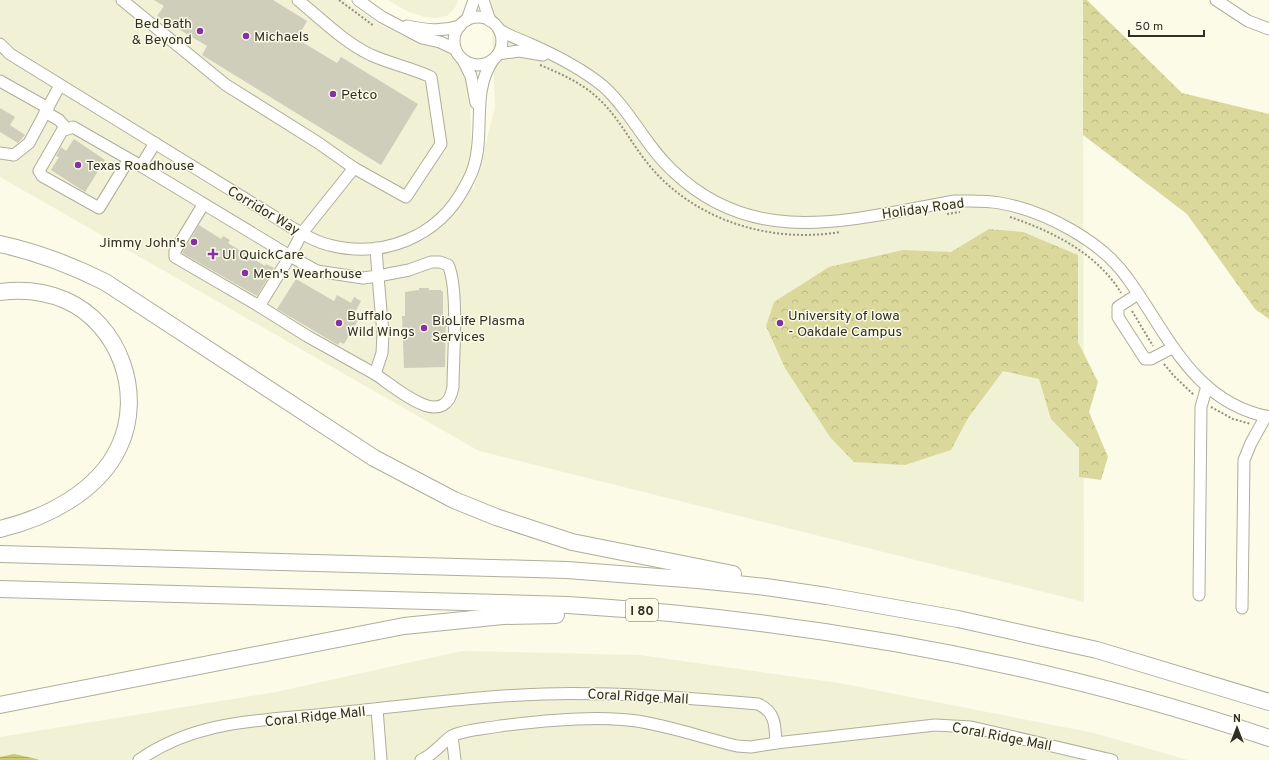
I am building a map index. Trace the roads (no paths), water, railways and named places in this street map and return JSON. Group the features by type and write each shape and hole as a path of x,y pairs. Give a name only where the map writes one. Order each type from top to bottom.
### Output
{"highway":[{"path":"0,244 25,249 60,261 105,282 374,458 417,482 489,514 572,542 958,619 1097,650 1269,702"},
{"path":"0,292 26,290 55,296 81,309 92,317 110,339 120,357 127,379 129,407 124,435 119,448 103,472 90,485 54,509 31,520 0,529"},
{"path":"0,554 567,570 713,582 878,604"},
{"name":"I 80","path":"0,589 568,605 653,610 741,620 826,631 983,660 1079,681 1159,703 1269,738"},
{"path":"0,705 396,628 457,620 543,615 741,620"}],"street":[{"path":"122,0 226,85 322,145 354,168 406,197 441,144 431,77 412,68 371,55 345,39 298,0"},
{"path":"358,0 382,17 398,24 422,38 440,42 455,49 463,60"},
{"path":"455,49 454,35 463,23 474,0"},
{"path":"483,0 490,21"},
{"path":"1216,0 1248,21 1269,29"},
{"path":"398,24 432,30 447,30 481,17 490,21"},
{"name":"Holiday Road","path":"490,21 500,30 587,74 617,100 661,159 687,184 703,195 736,212 773,222 810,224 977,200 998,202 1030,211 1089,241 1113,261 1128,278 1172,348 1194,375 1225,399 1245,409 1267,416"},
{"path":"495,57 502,45 500,30"},
{"name":"Corridor Way","path":"0,44 10,54 60,86 315,241 345,248 376,248 393,246 426,230 440,220 451,209 474,168 478,139 478,112 471,76 463,60"},
{"name":"Holiday Road","path":"463,60 471,64 480,65 495,57 519,51 554,56"},
{"name":"Corridor Way","path":"478,112 486,71 495,57"},
{"path":"0,81 46,110 62,122 66,128"},
{"path":"0,153 14,155 29,143 60,86"},
{"path":"129,159 100,208 95,208 39,174 39,168 66,128 72,127 129,159 141,166 203,205 317,271 362,278 409,270 431,262 448,264 451,271 454,304 453,387 451,398 445,405 438,407 421,405 375,374 174,258 175,251 203,205"},
{"path":"141,166 155,144"},
{"path":"259,306 290,256 302,233 354,168"},
{"path":"375,374 382,353 383,334 376,248"},
{"path":"1138,294 1118,307 1118,317 1145,359 1151,359 1172,348"},
{"path":"1199,595 1201,407 1207,386"},
{"path":"1242,608 1244,460 1267,416"},
{"name":"Coral Ridge Mall","path":"139,760 166,743 208,728 510,696 574,693 639,695 758,704 770,712 774,718 776,743 935,725 956,726 1043,743 1112,760"},
{"path":"377,709 381,760"},
{"path":"421,760 433,754 452,736 468,731 513,724 568,720 616,719 637,721 737,746 751,747 776,743"},
{"path":"452,736 455,760"}],"place":[{"name":"Bed Bath & Beyond","path":"200,31"},
{"name":"Michaels","path":"246,36"},
{"name":"Petco","path":"333,94"},
{"name":"Texas Roadhouse","path":"78,165"},
{"name":"Jimmy John's","path":"194,242"},
{"name":"UI QuickCare","path":"213,254"},
{"name":"Men's Wearhouse","path":"245,273"},
{"name":"Buffalo Wild Wings","path":"339,323"},
{"name":"University of Iowa - Oakdale Campus","path":"780,323"},
{"name":"BioLife Plasma Services","path":"424,328"}]}
